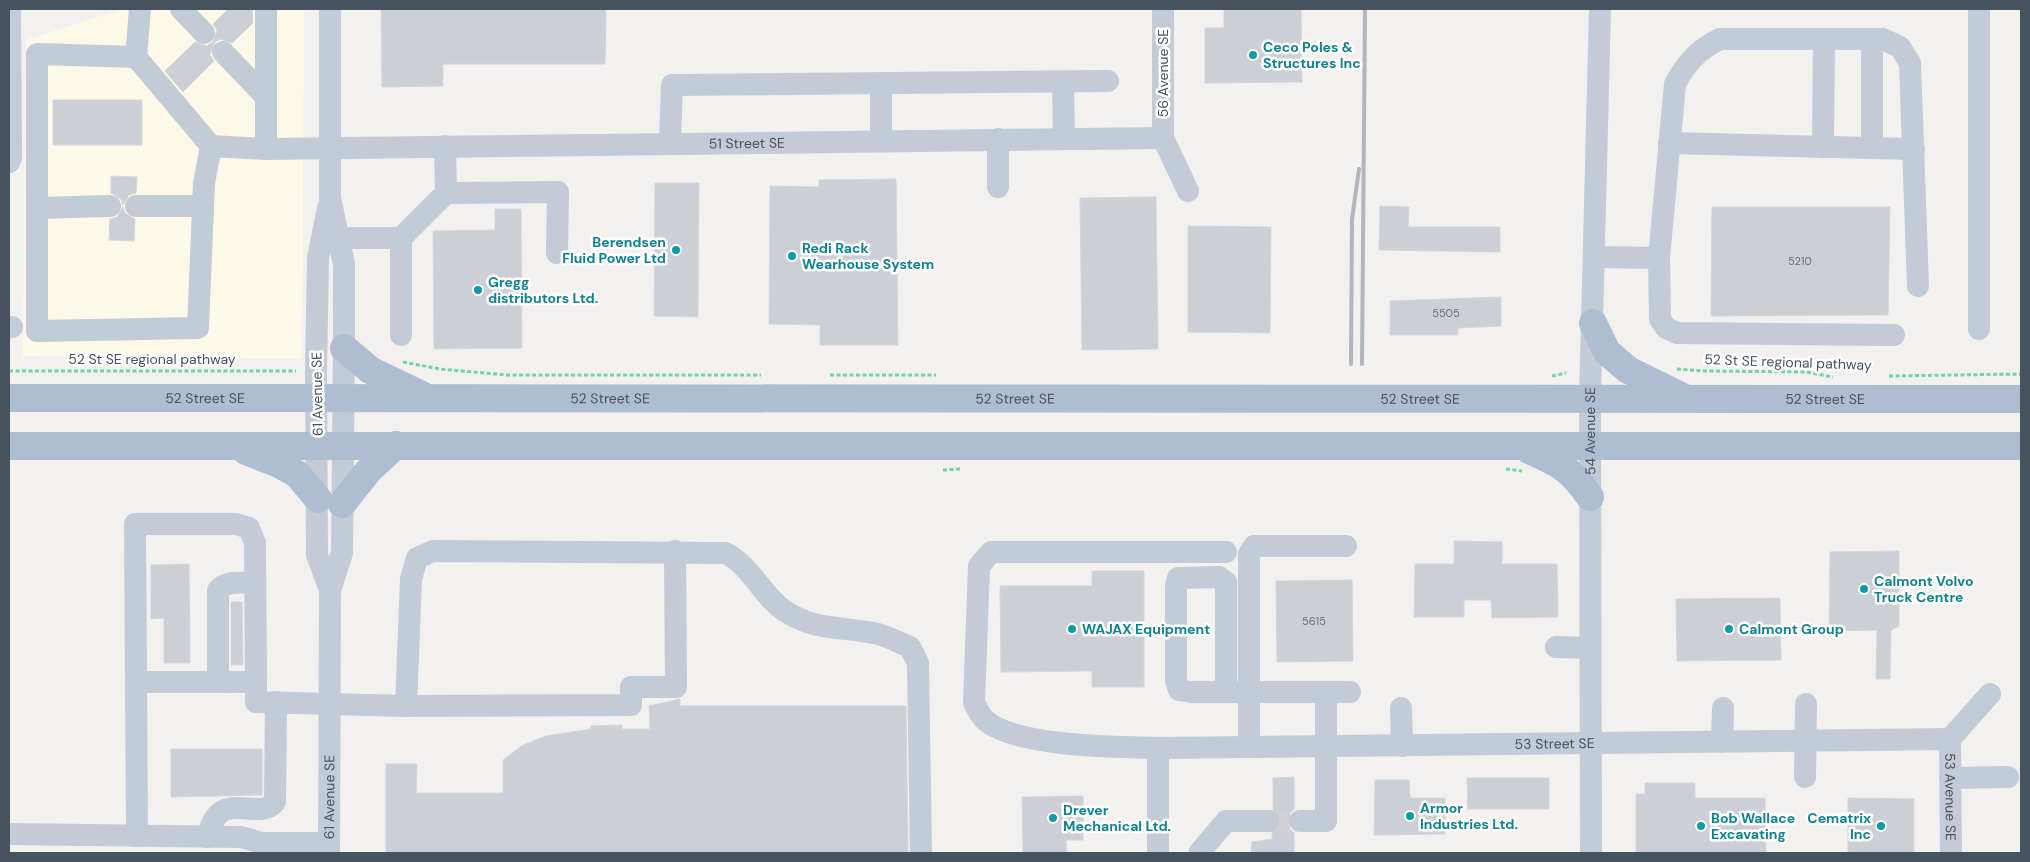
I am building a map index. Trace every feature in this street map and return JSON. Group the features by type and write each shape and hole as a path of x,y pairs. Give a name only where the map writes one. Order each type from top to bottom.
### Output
{"main road":[{"path":"1593,323 1607,352 1628,370 1687,399"},
{"path":"344,348 370,370 426,397"},
{"name":"52 Street SE","path":"9,398 2021,399"},
{"path":"233,446 279,464 297,474 330,502 370,470 396,445"},
{"path":"9,446 2021,446"},
{"path":"1520,446 1562,465 1575,475 1590,496"}],"street":[{"path":"136,57 37,54 37,331 198,328 204,183 211,146 136,57 140,9"},
{"path":"181,9 204,33"},
{"path":"266,9 266,148"},
{"name":"61 Avenue SE","path":"329,848 330,590 317,555 330,502 330,445 344,398 344,264 330,198 330,9"},
{"name":"56 Avenue SE","path":"1163,9 1164,138"},
{"name":"54 Avenue SE","path":"1591,853 1590,399 1600,9"},
{"path":"1980,9 1980,328"},
{"path":"9,162 12,158 10,10"},
{"path":"1894,335 1677,333 1666,328 1660,319 1659,258 1675,84 1684,67 1703,47 1720,39 1883,39 1900,47 1910,63 1918,286"},
{"path":"1823,147 1824,39"},
{"path":"1872,39 1872,148"},
{"path":"223,52 266,97"},
{"path":"670,143 672,85 1108,81"},
{"path":"1064,82 1064,139"},
{"path":"881,84 881,140"},
{"path":"1164,138 1188,190"},
{"name":"51 Street SE","path":"211,146 266,148 1164,138"},
{"path":"998,139 998,187"},
{"path":"1669,143 1914,149"},
{"path":"445,146 446,193"},
{"path":"401,335 401,238 446,193 558,192 557,253"},
{"name":"61 Avenue SE","path":"330,198 318,258 316,399 330,445"},
{"path":"37,208 110,206"},
{"path":"136,206 203,206"},
{"path":"338,238 401,238"},
{"path":"1595,257 1659,258"},
{"path":"137,836 135,524 243,526 253,534 256,583 256,702 406,706 632,705 632,687 676,688 675,551"},
{"path":"1249,747 1249,554 1254,546 1346,546"},
{"path":"406,706 411,579 417,558 433,551 449,549 725,553 736,558 764,593 793,615 815,626 878,634 910,647 918,663 921,853"},
{"name":"53 Street SE","path":"1226,552 991,552 979,566 974,702 985,720 1012,734 1094,746 1158,748 1950,739"},
{"path":"1226,692 1226,582 1219,577 1178,578 1176,585 1176,671 1179,690 1226,692 1350,692"},
{"path":"218,682 218,590 222,585 256,583"},
{"path":"1556,648 1590,648"},
{"path":"136,682 256,682"},
{"path":"1300,820 1326,821 1326,692"},
{"path":"1950,739 1990,694"},
{"path":"207,837 216,816 225,809 265,808 275,802 276,702"},
{"path":"1805,777 1806,704"},
{"path":"1401,708 1402,746"},
{"path":"1722,708 1722,742"},
{"name":"53 Avenue SE","path":"1950,739 1951,853"},
{"path":"1158,748 1158,853"},
{"path":"1950,778 2008,777"},
{"path":"1199,853 1226,821 1268,821"},
{"path":"9,834 241,837 262,843 329,848"}],"path":[{"name":"52 St SE regional pathway","path":"1674,368 1705,371 1807,372 1840,378"},
{"name":"52 St SE regional pathway","path":"9,371 296,371"},
{"name":"52 St SE regional pathway","path":"1885,376 2021,374"}],"shaded area":[{"path":"122,9 304,9 302,359 23,356 26,40"}],"building":[{"path":"228,9 252,9 253,23 232,43 220,39 214,43 210,55 214,61 183,92 165,71 195,42 207,46 213,42 217,30 213,24"},
{"path":"381,9 606,9 605,64 443,64 443,86 382,87"},
{"name":"Ceco Poles & Structures Inc","path":"1224,9 1301,9 1302,82 1205,83 1205,28 1224,28"},
{"path":"53,100 142,100 142,145 53,145"},
{"path":"111,176 137,177 136,193 129,195 123,205 121,199 111,193"},
{"path":"896,179 898,345 820,345 820,325 769,324 770,186 819,187 819,180"},
{"name":"Berendsen Fluid Power Ltd","path":"655,183 699,183 698,317 654,316"},
{"path":"1156,197 1158,349 1082,350 1080,198"},
{"path":"1380,206 1409,207 1408,227 1500,227 1500,252 1379,250"},
{"path":"123,207 125,213 135,219 134,241 109,240 110,219 117,217"},
{"path":"1712,207 1890,207 1888,315 1711,316"},
{"name":"Gregg distributors Ltd.","path":"495,209 521,209 522,348 434,349 433,231 495,230"},
{"path":"1188,226 1271,227 1270,333 1188,332"},
{"path":"1501,297 1501,326 1458,328 1458,335 1390,335 1390,301"},
{"path":"1454,541 1502,542 1502,564 1557,564 1558,617 1492,618 1491,600 1464,600 1464,617 1414,617 1415,564 1454,564"},
{"name":"Calmont Volvo Truck Centre","path":"1899,551 1899,626 1891,630 1890,679 1876,679 1877,630 1829,631 1830,552"},
{"path":"189,564 190,663 164,663 164,618 151,619 151,565"},
{"name":"WAJAX Equipment","path":"1092,571 1144,571 1144,687 1092,687 1092,671 1001,672 1000,586 1092,586"},
{"path":"1352,580 1353,661 1277,662 1276,581"},
{"name":"Calmont Group","path":"1780,598 1781,660 1677,661 1676,599"},
{"path":"231,602 242,602 243,665 231,665"},
{"path":"680,699 680,706 906,706 908,853 386,853 386,764 417,764 416,793 503,793 503,760 523,745 546,736 591,729 591,726 622,725 622,729 650,729 649,706"},
{"path":"171,749 262,749 262,795 171,797"},
{"path":"1294,777 1294,809 1289,814 1287,821 1289,828 1294,833 1294,853 1251,853 1252,842 1272,839 1272,833 1280,827 1280,815 1273,809 1273,778"},
{"path":"1467,778 1549,778 1549,809 1468,809"},
{"name":"Armor Industries Ltd.","path":"1375,780 1409,780 1410,798 1445,798 1445,834 1374,835"},
{"name":"Bob Wallace Excavating","path":"1645,783 1695,783 1695,798 1765,798 1766,853 1636,853 1636,794 1645,794"},
{"name":"Drever Mechanical Ltd.","path":"1083,796 1083,840 1066,840 1067,853 1023,853 1022,797"},
{"name":"Cematrix Inc","path":"1848,798 1914,799 1914,853 1848,853"}],"tunnel":[{"path":"1268,821 1300,821"}],"railway":[{"path":"1362,364 1365,9"},
{"path":"1351,364 1352,219 1359,169"}],"place":[{"name":"Ceco Poles & Structures Inc","path":"1253,55"},
{"name":"Berendsen Fluid Power Ltd","path":"676,250"},
{"name":"Redi Rack Wearhouse System","path":"792,256"},
{"name":"Gregg distributors Ltd.","path":"478,290"},
{"name":"Calmont Volvo Truck Centre","path":"1864,589"},
{"name":"WAJAX Equipment","path":"1072,629"},
{"name":"Calmont Group","path":"1729,629"},
{"name":"Armor Industries Ltd.","path":"1410,816"},
{"name":"Drever Mechanical Ltd.","path":"1053,818"},
{"name":"Bob Wallace Excavating","path":"1701,826"},
{"name":"Cematrix Inc","path":"1881,826"}]}
